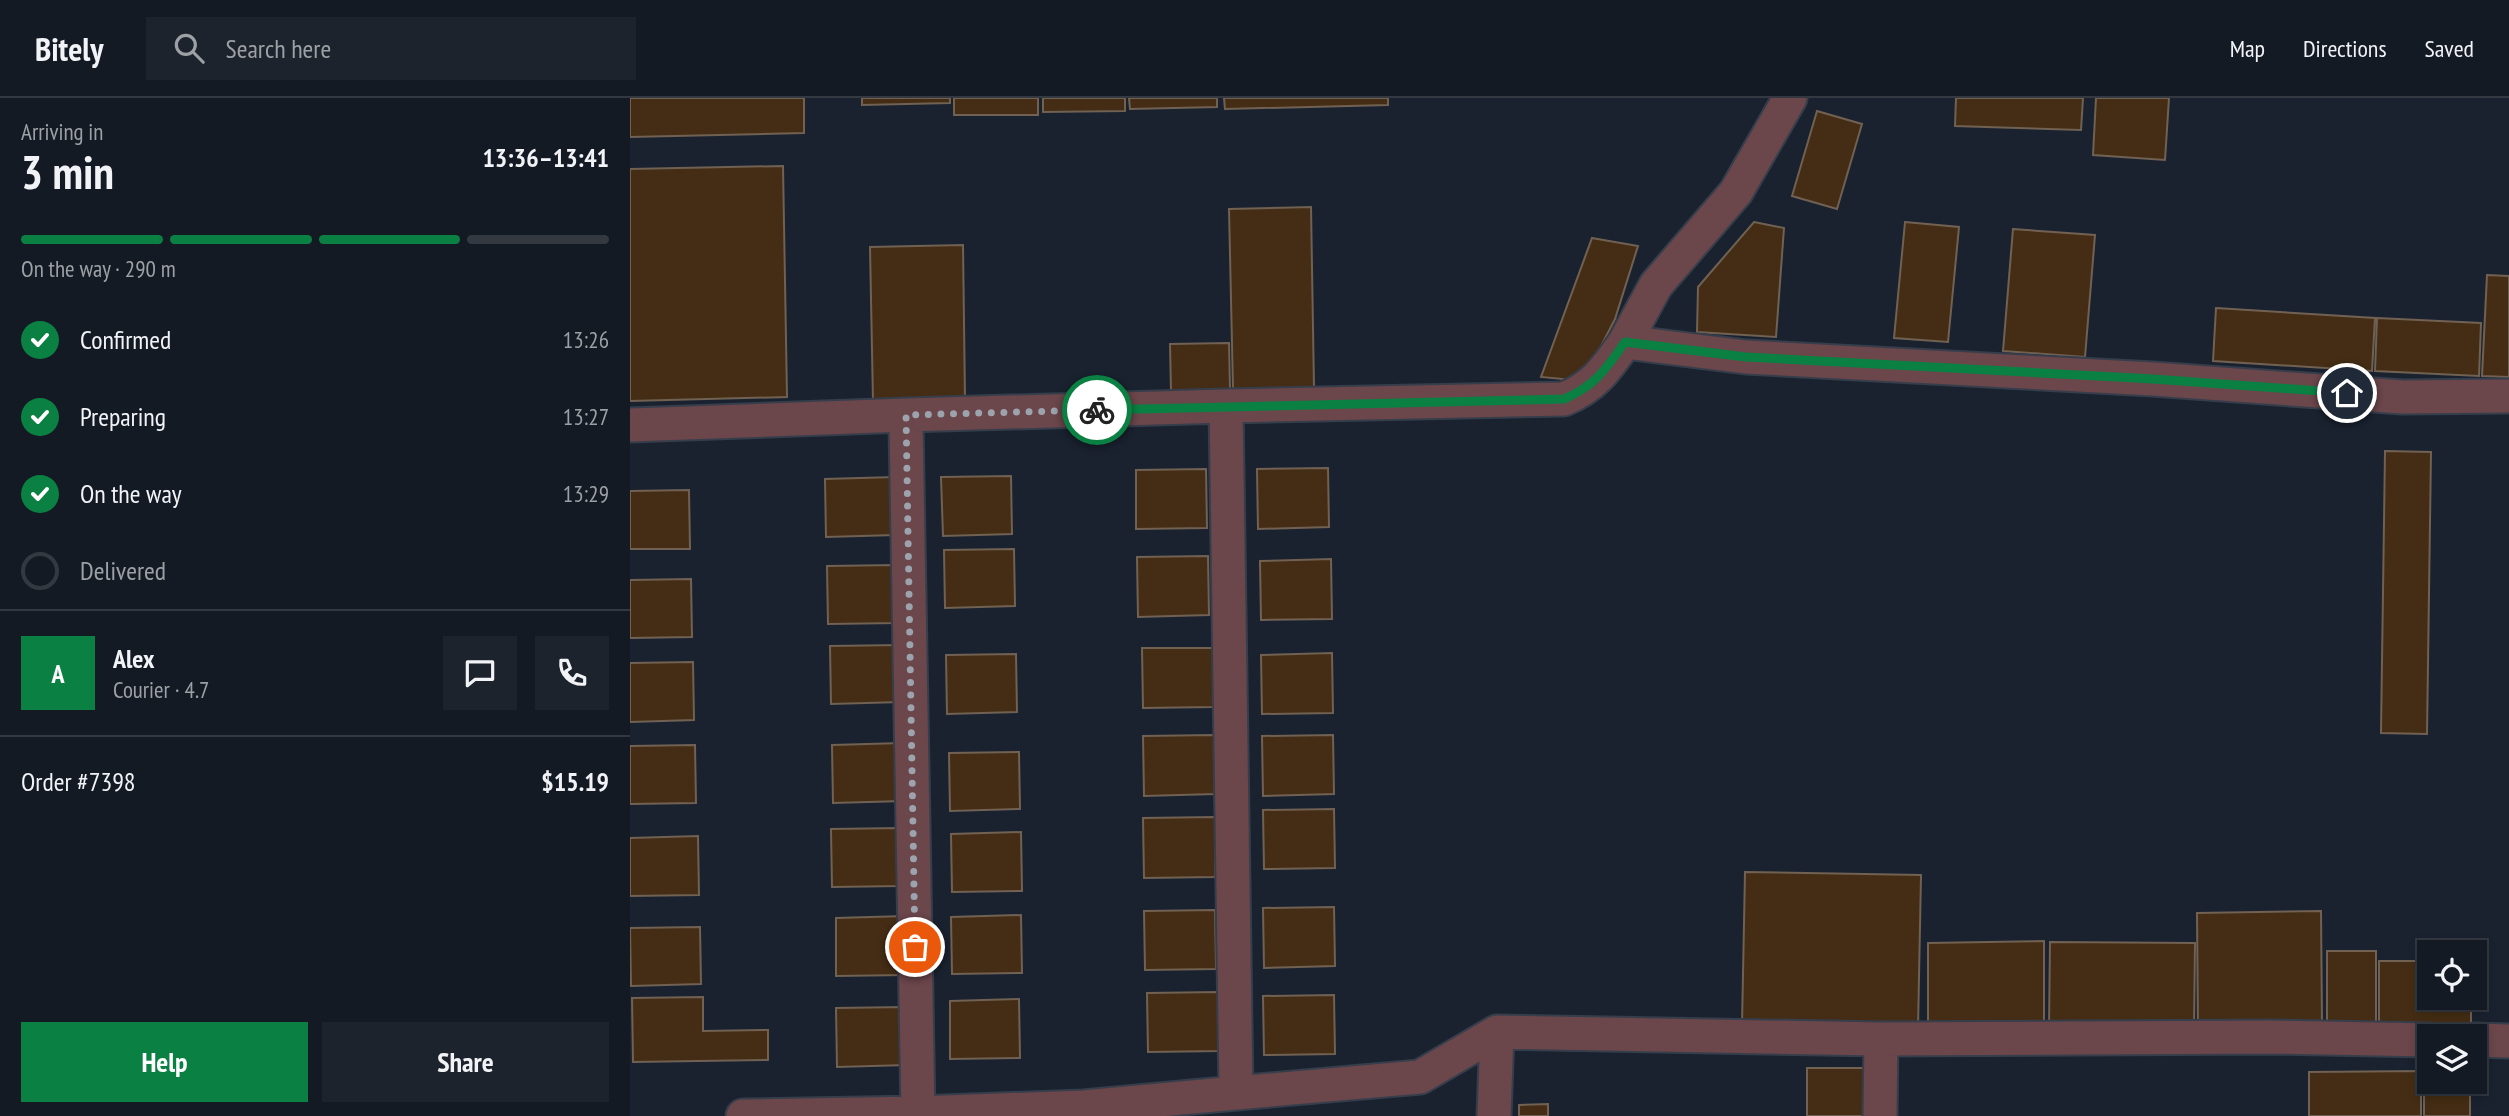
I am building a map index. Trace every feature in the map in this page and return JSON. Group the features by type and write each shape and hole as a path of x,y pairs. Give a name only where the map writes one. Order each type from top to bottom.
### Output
{"street":[{"path":"630,425 1226,406 1564,399 1584,391 1603,374 1625,342 1656,285 1736,192 1790,98"},
{"path":"1625,342 1746,357 2139,378 2402,397 2509,396"},
{"path":"1226,406 1236,1093"},
{"path":"906,415 918,1112"},
{"path":"1494,1116 1497,1032"},
{"path":"743,1116 1084,1107 1420,1077 1497,1032 1881,1039 2272,1037 2417,1040"},
{"path":"1880,1116 1881,1039"},
{"path":"2487,1041 2509,1041"}],"building":[{"path":"630,98 804,98 804,133 630,137"},
{"path":"862,98 950,98 950,103 862,105"},
{"path":"954,98 1038,98 1038,115 954,115"},
{"path":"1043,98 1125,98 1125,111 1043,112"},
{"path":"1129,98 1217,98 1217,107 1130,109"},
{"path":"1224,98 1388,98 1388,105 1225,109"},
{"path":"1956,98 2083,98 2081,130 1955,126"},
{"path":"2096,98 2169,98 2165,160 2093,155"},
{"path":"1817,111 1862,124 1837,209 1792,196"},
{"path":"783,166 787,397 630,401 630,169"},
{"path":"1311,207 1314,388 1233,389 1229,209"},
{"path":"1754,222 1784,228 1776,337 1697,332 1698,287"},
{"path":"1905,222 1959,227 1948,342 1894,338"},
{"path":"2013,229 2095,235 2085,357 2003,351"},
{"path":"1592,238 1638,246 1615,319 1583,381 1541,377"},
{"path":"963,245 965,399 873,401 870,247"},
{"path":"2487,275 2509,276 2509,377 2482,376"},
{"path":"2216,308 2375,318 2372,371 2213,361"},
{"path":"2377,318 2481,323 2479,376 2375,371"},
{"path":"1229,343 1230,390 1171,391 1170,344"},
{"path":"2385,451 2431,452 2427,734 2381,733"},
{"path":"1328,468 1329,527 1258,529 1257,469"},
{"path":"1206,469 1207,528 1136,529 1136,470"},
{"path":"1011,476 1012,534 943,536 941,477"},
{"path":"895,477 896,535 826,537 825,479"},
{"path":"689,490 690,549 630,549 630,491"},
{"path":"1014,549 1015,606 945,608 944,550"},
{"path":"1208,556 1209,615 1138,617 1137,557"},
{"path":"1331,559 1332,619 1261,620 1260,561"},
{"path":"897,565 898,623 828,624 827,566"},
{"path":"691,579 692,637 630,638 630,580"},
{"path":"900,645 901,702 831,704 830,646"},
{"path":"1142,648 1213,648 1213,707 1143,708"},
{"path":"1332,653 1333,713 1262,714 1261,655"},
{"path":"1016,654 1017,712 947,714 946,655"},
{"path":"693,662 694,720 630,722 630,663"},
{"path":"1214,735 1215,794 1144,796 1143,736"},
{"path":"1333,735 1334,794 1263,796 1262,736"},
{"path":"902,743 903,801 833,803 832,745"},
{"path":"695,745 696,803 630,804 630,746"},
{"path":"1019,752 1020,809 950,811 949,753"},
{"path":"1334,809 1335,868 1264,869 1263,810"},
{"path":"1215,817 1215,877 1144,878 1143,818"},
{"path":"901,828 901,886 832,887 831,829"},
{"path":"1021,832 1022,891 952,892 951,834"},
{"path":"698,836 699,895 630,896 630,838"},
{"path":"1745,872 1921,875 1918,1029 1742,1026"},
{"path":"1334,907 1335,966 1264,968 1263,908"},
{"path":"1215,910 1216,969 1145,970 1144,911"},
{"path":"2321,911 2322,1025 2198,1028 2197,913"},
{"path":"1021,915 1022,973 952,974 951,917"},
{"path":"905,916 906,975 836,976 836,918"},
{"path":"700,927 701,984 631,986 630,928"},
{"path":"2044,941 2044,1026 1928,1027 1928,943"},
{"path":"2050,942 2195,943 2194,1028 2049,1027"},
{"path":"2327,951 2376,951 2376,1026 2327,1026"},
{"path":"2379,961 2417,961 2417,1010 2471,1010 2471,1024 2379,1026"},
{"path":"1218,992 1219,1051 1148,1052 1147,993"},
{"path":"1334,995 1335,1054 1264,1055 1263,996"},
{"path":"703,997 703,1031 768,1030 768,1060 633,1062 632,998"},
{"path":"1019,999 1020,1058 950,1059 950,1001"},
{"path":"905,1007 907,1065 837,1067 836,1008"},
{"path":"1807,1068 1864,1068 1863,1116 1807,1116"},
{"path":"2417,1071 2421,1116 2309,1116 2309,1072"},
{"path":"2424,1094 2470,1094 2470,1116 2424,1116"},
{"path":"1548,1104 1548,1116 1519,1116 1519,1105"}],"way so far":[{"path":"915,947 906,415 1097,410"}],"route":[{"path":"1097,410 1564,399 1584,391 1603,374 1625,342 1746,357 2153,379 2347,393"}]}
